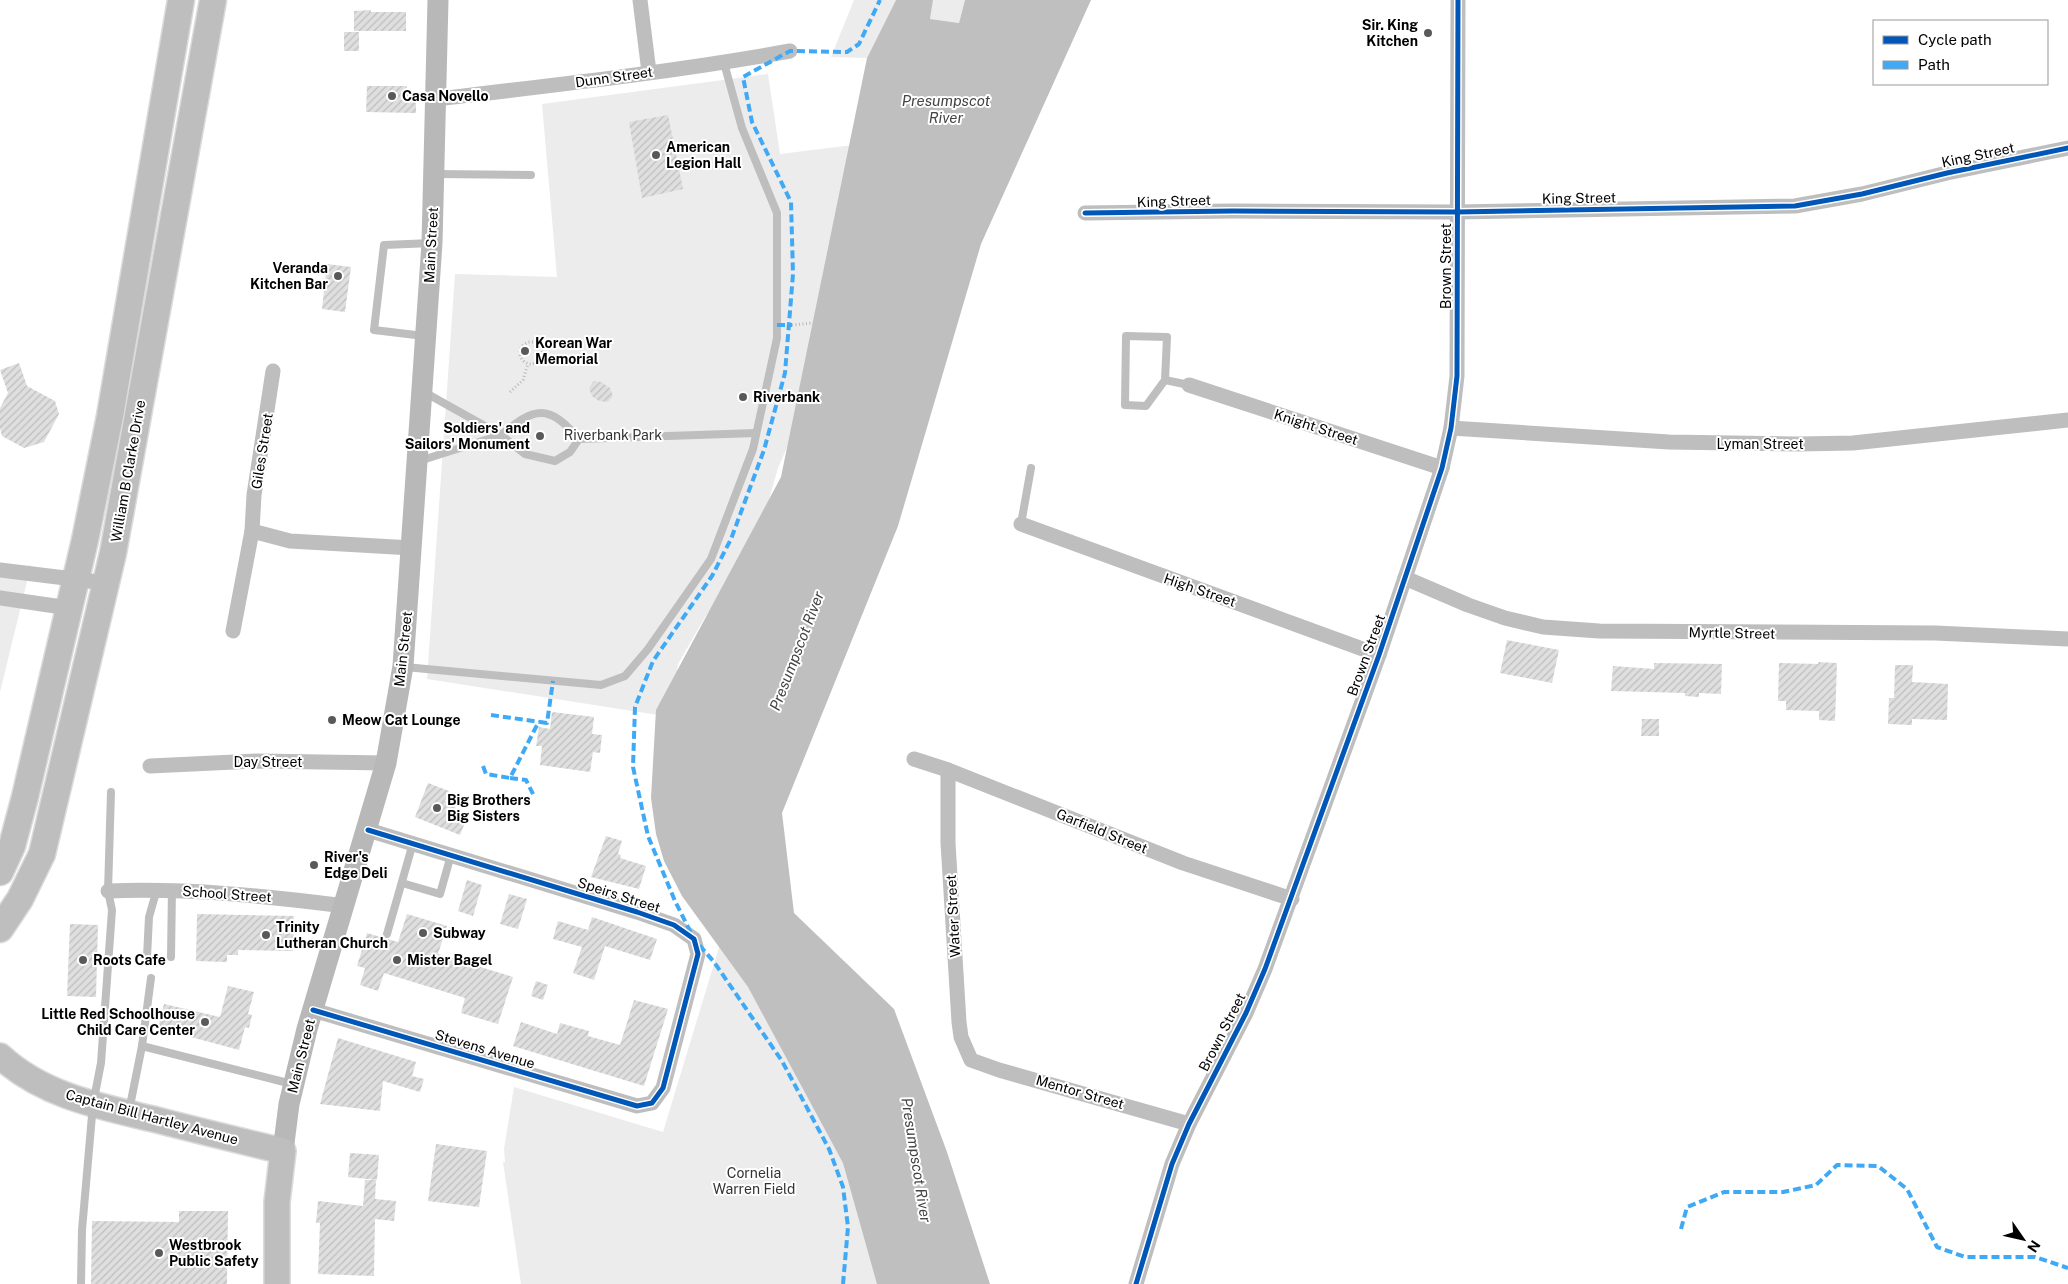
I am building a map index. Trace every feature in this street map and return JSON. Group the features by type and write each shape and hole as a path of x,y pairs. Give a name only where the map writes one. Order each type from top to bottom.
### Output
{"highway":[{"name":"William B Clarke Drive","path":"0,929 20,899 42,854 84,611 76,577 110,416 181,0"},
{"name":"William B Clarke Drive","path":"0,872 12,846 25,797 84,611 106,583 212,0"}],"main road":[{"name":"Main Street","path":"277,1284 276,1210 289,1104 312,1010 368,830 386,764 403,666 432,242 438,0"},
{"name":"Captain Bill Hartley Avenue","path":"0,1056 11,1067 50,1090 93,1104 283,1150"}],"street":[{"path":"640,0 649,72"},
{"name":"Brown Street","path":"1136,1284 1158,1206 1188,1124 1246,1013 1292,899 1379,655 1442,468 1451,428 1457,376 1458,0"},
{"name":"Dunn Street","path":"437,99 618,78 649,72 670,71 790,51"},
{"name":"King Street","path":"1085,213 1242,211 1457,212 1794,206 1854,196 1921,178 2068,148"},
{"name":"Giles Street","path":"233,631 252,531 254,495 273,371"},
{"name":"Knight Street","path":"1189,385 1442,468"},
{"name":"Lyman Street","path":"1451,428 1670,442 1799,444 1854,443 2068,420"},
{"name":"High Street","path":"1021,524 1379,655"},
{"path":"252,531 290,541 412,548"},
{"path":"0,570 76,577 106,583"},
{"name":"Myrtle Street","path":"1405,578 1468,605 1505,618 1543,626 1600,631 1935,633 2068,639"},
{"path":"0,598 84,611"},
{"name":"Garfield Street","path":"914,759 948,770 1183,863 1292,899"},
{"name":"Day Street","path":"150,766 257,761 386,764"},
{"name":"Water Street","path":"948,770 948,843 959,1022 961,1038 972,1060"},
{"name":"Speirs Street","path":"368,830 674,925 694,939 698,954 688,999 663,1088 652,1103"},
{"name":"School Street","path":"108,891 165,889 288,898 345,906"},
{"name":"Stevens Avenue","path":"312,1010 637,1106 652,1103"},
{"name":"Mentor Street","path":"972,1060 999,1070 1188,1124"}],"lane":[{"path":"403,666 601,685 625,676 648,649 711,559 753,449 777,338 777,213 742,128 724,63"},
{"path":"435,174 530,175"},
{"path":"426,337 374,330 384,245 432,242"},
{"path":"1126,336 1168,337 1165,380 1146,406 1125,405 1126,336"},
{"path":"1165,380 1189,385"},
{"path":"422,391 501,435 525,454 555,461 570,452 579,439"},
{"path":"417,462 501,435 524,416 543,412 564,421 579,439"},
{"path":"579,439 756,433"},
{"path":"1021,524 1031,468"},
{"path":"81,1284 82,1230 93,1104 101,1063 112,920 108,891 111,792"},
{"path":"387,934 412,843"},
{"path":"402,883 440,894 451,855"},
{"path":"147,957 149,917 165,889"},
{"path":"165,889 171,957"},
{"path":"128,1113 142,1046 151,978"},
{"path":"142,1046 294,1084"}],"path":[{"path":"792,325 813,323"},
{"path":"536,342 542,350 542,356 539,361 528,364 520,356 520,351 526,343 536,342"},
{"path":"510,392 523,380 528,364"}],"green space":[{"path":"854,0 896,0 867,58 831,57"},
{"path":"933,0 965,0 959,23 930,19"},
{"name":"Riverbank Park","path":"768,74 780,154 861,144 795,429 778,468 766,510 742,569 705,617 678,664 671,717 427,679 455,274 557,277 542,104"},
{"path":"31,565 0,692 0,574"},
{"name":"Cornelia Warren Field","path":"720,944 825,1083 879,1284 521,1284 503,1162 505,1162 504,1149 514,1087 663,1132"}],"water":[{"name":"Presumpscot River","path":"896,0 933,0 930,19 959,23 965,0 1091,0 981,244 898,526 782,813 794,913 894,1009 947,1152 990,1284 877,1284 843,1163 748,987 682,896 664,861 656,834 651,798 656,710 781,477 867,58"}],"building":[{"path":"371,10 371,12 406,12 406,31 354,31 354,11"},
{"path":"344,32 359,32 359,51 344,51"},
{"name":"Casa Novello","path":"367,86 407,86 407,92 416,92 416,113 366,112"},
{"name":"American Legion Hall","path":"668,115 683,189 642,198 629,122"},
{"path":"327,264 351,267 345,312 322,309"},
{"path":"19,363 27,386 55,401 59,414 44,442 24,448 2,436 0,428 0,408 8,393 0,370"},
{"path":"594,381 601,382 610,388 613,396 608,402 599,401 592,396 589,388"},
{"path":"1507,640 1559,650 1552,683 1500,673"},
{"path":"1818,662 1837,663 1835,721 1819,720 1819,711 1786,710 1786,701 1778,701 1779,663 1818,664"},
{"path":"1654,663 1722,664 1721,694 1699,693 1699,697 1685,696 1685,693 1611,691 1613,666 1654,669"},
{"path":"1895,665 1913,665 1912,682 1948,684 1947,720 1912,719 1912,725 1888,724 1889,698 1894,698"},
{"path":"552,712 594,717 592,734 602,735 600,753 593,752 590,772 540,765 542,746 536,746 539,727 550,729"},
{"path":"1642,719 1659,719 1659,736 1641,736"},
{"name":"Big Brothers Big Sisters","path":"428,783 449,791 445,801 456,805 454,812 467,817 460,835 415,817"},
{"path":"606,836 622,841 618,854 621,855 620,858 646,866 639,889 591,877"},
{"path":"467,880 482,885 473,916 458,911"},
{"path":"509,894 527,899 518,929 500,924"},
{"name":"Trinity Lutheran Church","path":"197,914 294,916 293,951 238,950 238,955 227,955 227,962 196,961"},
{"path":"407,914 447,926 438,954 513,977 498,1024 461,1013 465,998 384,973 378,991 360,985 365,968 357,966 367,933 398,942"},
{"path":"592,917 657,939 650,960 605,946 594,980 573,973 582,947 553,939 558,921 588,930"},
{"name":"Roots Cafe","path":"70,924 98,925 96,997 67,996"},
{"path":"536,981 548,985 543,1000 531,996"},
{"name":"Little Red Schoolhouse Child Care Center","path":"228,986 254,992 248,1014 252,1015 249,1028 245,1027 239,1050 158,1028 164,1004 220,1017"},
{"path":"634,1000 668,1009 644,1086 513,1046 521,1022 557,1034 560,1023 589,1031 588,1036 620,1045"},
{"path":"338,1038 416,1062 412,1076 424,1079 420,1092 383,1081 380,1111 320,1104"},
{"path":"436,1144 487,1151 479,1207 428,1201"},
{"path":"350,1153 379,1155 377,1180 348,1177"},
{"path":"365,1180 376,1180 375,1199 396,1201 394,1221 375,1219 374,1276 318,1274 320,1223 316,1223 318,1201 363,1206"},
{"name":"Westbrook Public Safety","path":"179,1211 228,1211 227,1284 91,1284 92,1221 179,1222"}],"marked path":[{"path":"843,1284 848,1227 843,1187 829,1149 782,1061 714,962 694,939 675,901 648,836 633,767 635,707 653,661 712,576 731,539 764,450 785,373 793,274 791,202 752,122 743,77 790,51 847,52 859,44 880,0"},
{"path":"777,325 792,325"},
{"path":"483,766 486,774 510,778 536,727 540,722 547,723 553,681"},
{"path":"491,715 540,722"},
{"path":"510,778 526,780 534,796"},
{"path":"1681,1229 1687,1207 1724,1192 1783,1192 1816,1185 1837,1165 1878,1166 1907,1189 1937,1247 1965,1257 2035,1257 2068,1268"}],"cycle path":[{"path":"1136,1284 1172,1164 1189,1124 1246,1013 1265,969 1379,655 1442,468 1451,428 1457,376 1458,0"},
{"path":"1085,213 1233,211 1457,212 1795,206 1862,194 1947,173 2068,148"},
{"path":"313,1010 637,1106 652,1103 663,1088 698,954 694,939 674,925 637,912 368,830"}],"place":[{"name":"Sir. King Kitchen","path":"1428,33"},
{"name":"Casa Novello","path":"392,96"},
{"name":"American Legion Hall","path":"656,155"},
{"name":"Veranda Kitchen Bar","path":"338,276"},
{"name":"Korean War Memorial","path":"525,351"},
{"name":"Riverbank","path":"743,397"},
{"name":"Soldiers' and Sailors' Monument","path":"540,436"},
{"name":"Meow Cat Lounge","path":"332,720"},
{"name":"Big Brothers Big Sisters","path":"437,808"},
{"name":"River's Edge Deli","path":"314,865"},
{"name":"Subway","path":"423,933"},
{"name":"Trinity Lutheran Church","path":"266,935"},
{"name":"Roots Cafe","path":"83,960"},
{"name":"Mister Bagel","path":"397,960"},
{"name":"Little Red Schoolhouse Child Care Center","path":"205,1022"},
{"name":"Westbrook Public Safety","path":"159,1253"}]}
